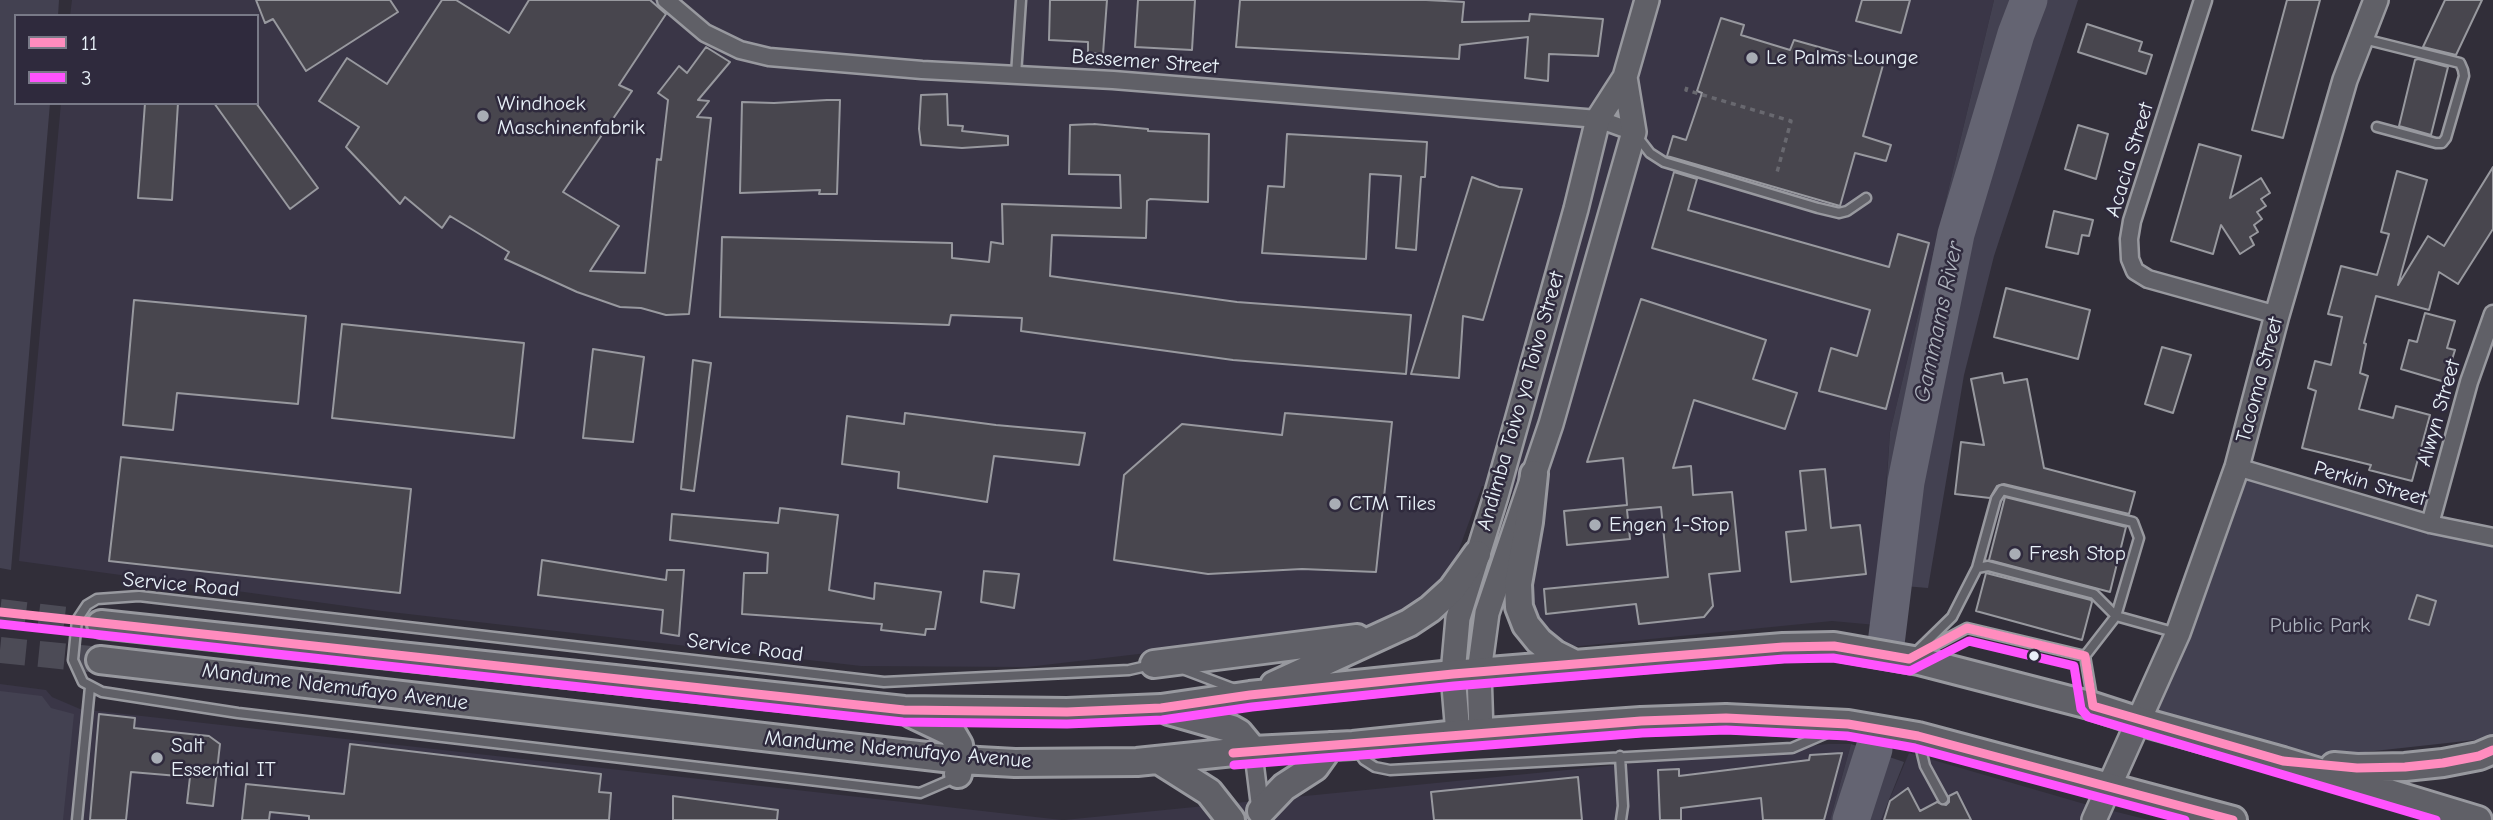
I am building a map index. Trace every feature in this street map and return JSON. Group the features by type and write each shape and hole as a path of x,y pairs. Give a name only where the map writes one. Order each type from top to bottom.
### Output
{"main road":[{"path":"1534,474 1518,584 1519,607 1526,625 1539,642 1575,664"},
{"path":"1250,695 1385,635 1430,609 1452,589 1477,554"},
{"name":"Mandume Ndemufayo Avenue","path":"101,624 904,710 1066,712 1161,708 1250,695 1466,673 1783,647 1834,646 1909,659 2093,706 2478,820"},
{"path":"1154,664 1385,635"},
{"name":"Mandume Ndemufayo Avenue","path":"100,660 967,770 1015,763 1160,761 1253,750 1342,746 1641,721 1726,718 1848,724 1918,736 2231,820"},
{"path":"1161,708 1232,729 1239,733 1253,750"},
{"path":"904,710 952,733 967,770"},
{"path":"1261,815 1284,787 1342,746"},
{"path":"2283,761 2357,768 2405,767 2455,760 2493,750"},
{"path":"1160,761 1209,792 1231,820"}],"street":[{"name":"Bessemer Street","path":"666,0 705,33 740,50 769,57 1127,81 1598,120 1634,132"},
{"name":"Andimba Toivo ya Toivo Street","path":"1469,734 1466,673 1455,639 1458,618 1496,496 1598,120 1625,77 1647,0"},
{"name":"Acacia Street","path":"2203,0 2132,221 2130,259 2135,271 2148,279 2277,315"},
{"name":"Tacoma Street","path":"2094,820 2178,633 2237,467 2277,315 2345,80 2376,0"},
{"name":"Andimba Toivo ya Toivo Street","path":"1466,673 1558,401 1634,132 1625,77"},
{"name":"Alwyn Street","path":"2430,524 2469,383 2493,314"},
{"name":"Perkin Street","path":"2237,467 2430,524 2493,537"},
{"path":"1253,750 1261,815"}],"lane":[{"path":"1016,75 1021,0"},
{"path":"2361,39 2460,63 2463,70 2464,76 2446,138 2442,143 2436,144 2377,127"},
{"path":"1634,132 1650,153 1664,162 1793,201 1839,213 1847,211 1866,198"},
{"path":"1909,659 1952,617 1977,568 1996,499 2003,490 2133,522 2139,538 2116,615 2085,656 2093,706"},
{"path":"1977,568 1988,566 2094,594 2116,615 2178,633"},
{"name":"Service Road","path":"90,687 77,673 73,660 77,620 87,605 97,599 122,595 884,682 1129,670 1154,664 1186,670 1250,695"},
{"path":"1909,659 1967,628 2085,656"},
{"path":"77,820 90,687 102,692 238,713 920,793 967,770"},
{"path":"1342,746 1375,767 1390,771 1792,748 1848,724"},
{"path":"1918,736 1925,766 1943,799"},
{"path":"1620,756 1623,806 1621,820"}],"path":[{"path":"1687,87 1686,90 1791,121 1776,176"}],"shaded area":[{"path":"72,0 1994,0 1890,432 1876,625 1832,621 1560,648 1534,618 1531,578 1545,503 1482,486 1448,580 1388,625 1027,667 861,666 382,611 19,561 61,105 259,105 259,14 70,14"},
{"path":"0,684 46,690 52,697 80,709 1062,820 0,820"},
{"path":"1828,744 1851,744 1830,820 1064,820"},
{"path":"1909,753 2081,803 2149,820 1881,820"}],"green space":[{"path":"0,0 59,0 58,14 14,14 14,105 50,105 11,570 0,568"},
{"path":"1994,0 2078,0 1994,256 1964,375 1928,588 1880,584 1890,432"},
{"name":"Public Park","path":"2237,467 2493,536 2493,738 2283,761 2139,721"},
{"path":"0,691 42,696 51,708 74,714 63,820 0,820"},
{"path":"1851,744 1904,762 1881,820 1830,820"}],"building":[{"path":"256,0 390,0 398,12 306,71 273,19 265,23"},
{"name":"Windhoek Maschinenfabrik","path":"442,0 456,0 509,33 529,0 650,0 666,14 619,85 632,91 563,192 619,226 590,271 645,273 657,159 661,160 668,100 658,93 679,66 687,73 706,47 730,62 698,100 709,101 697,117 711,118 689,314 666,315 641,308 620,307 577,292 505,259 509,252 450,216 442,228 405,197 400,204 346,147 359,127 319,101 347,58 387,84"},
{"path":"1050,0 1107,0 1103,54 1088,53 1088,42 1049,40"},
{"path":"1138,0 1195,0 1192,50 1135,47"},
{"path":"1240,0 1464,2 1462,22 1529,21 1530,14 1603,19 1598,56 1549,54 1548,81 1525,78 1528,37 1460,45 1459,59 1236,47"},
{"path":"1862,0 1910,0 1901,33 1856,21"},
{"path":"2287,0 2320,0 2283,138 2252,130"},
{"path":"2445,0 2482,0 2456,55 2423,47"},
{"path":"1721,18 1744,25 1741,35 1790,50 1794,40 1883,65 1863,136 1891,145 1886,161 1855,153 1840,206 1667,156 1673,136 1686,140 1702,93 1697,91"},
{"path":"2087,24 2142,42 2139,51 2152,55 2146,74 2078,52"},
{"path":"2415,60 2448,67 2431,135 2399,126"},
{"path":"947,94 948,125 963,126 962,131 1008,136 1008,145 962,148 921,145 921,95"},
{"path":"840,100 837,194 819,194 820,190 740,193 742,102"},
{"path":"145,105 178,105 172,200 138,198"},
{"path":"215,105 257,105 318,188 290,209"},
{"path":"1094,124 1148,131 1209,134 1208,202 1150,199 1147,201 1146,238 1052,235 1050,276 1237,302 1411,315 1406,374 1233,360 1021,331 1022,318 951,315 949,325 720,317 722,237 952,243 952,258 989,262 991,242 1003,244 1002,204 1121,208 1120,175 1069,174 1070,125"},
{"path":"2078,125 2108,134 2096,179 2065,169"},
{"path":"1287,134 1427,142 1425,177 1421,177 1416,250 1396,248 1401,176 1370,174 1366,259 1262,253 1268,186 1284,187"},
{"path":"2199,144 2241,156 2230,198 2261,178 2270,193 2261,199 2266,206 2257,212 2262,219 2254,225 2258,232 2250,237 2254,245 2240,254 2221,225 2213,254 2171,241"},
{"path":"2493,167 2493,229 2458,284 2439,272 2429,310 2376,296 2364,343 2366,344 2360,373 2368,376 2359,409 2393,418 2396,406 2430,415 2412,481 2369,470 2371,465 2302,448 2316,391 2308,388 2315,361 2331,365 2342,317 2328,314 2341,266 2377,275 2389,234 2381,232 2397,171 2427,180 2398,285 2428,236 2444,246"},
{"path":"1674,172 1697,179 1688,210 1889,267 1898,234 1929,243 1886,409 1819,391 1831,348 1857,356 1870,310 1652,248"},
{"path":"1472,177 1499,187 1522,189 1483,320 1463,316 1459,378 1411,374"},
{"path":"2054,211 2093,220 2089,236 2082,235 2078,254 2046,247"},
{"path":"2006,288 2090,310 2078,359 1994,337"},
{"path":"1641,299 1766,340 1753,379 1797,393 1785,429 1694,400 1673,468 1691,466 1693,495 1732,492 1740,571 1709,574 1713,606 1704,617 1639,624 1636,604 1546,614 1544,589 1668,577 1661,507 1627,510 1630,539 1567,545 1564,511 1627,505 1623,458 1587,462"},
{"path":"134,300 306,316 298,404 177,393 173,430 123,425"},
{"path":"2425,313 2455,321 2447,348 2455,350 2445,382 2401,369 2409,340 2417,342"},
{"path":"342,324 524,343 514,438 332,418"},
{"path":"2162,347 2191,355 2173,413 2145,404"},
{"path":"593,349 644,357 633,442 583,438"},
{"path":"693,360 711,363 694,491 681,489"},
{"path":"2002,373 2004,383 2027,379 2044,468 2135,492 2129,514 2004,484 1997,486 1990,498 1955,494 1961,442 1984,445 1971,379"},
{"path":"905,413 1085,433 1079,465 994,456 987,502 898,488 899,472 842,464 847,416 904,424"},
{"path":"1285,413 1392,422 1376,572 1302,569 1208,574 1114,560 1124,475 1182,424 1282,435"},
{"path":"121,457 411,489 400,593 109,561"},
{"path":"1825,469 1831,528 1860,525 1866,574 1791,582 1786,532 1806,530 1800,471"},
{"path":"2005,497 2126,527 2110,592 1989,560"},
{"path":"780,508 838,515 829,590 874,599 875,583 941,592 935,629 926,629 925,635 881,630 882,624 742,614 744,573 767,573 768,553 670,540 672,514 778,523"},
{"path":"542,560 666,580 667,570 684,570 679,636 661,633 663,610 538,595"},
{"path":"984,571 1019,574 1014,608 981,602"},
{"path":"1986,573 2091,600 2082,640 1976,611"},
{"path":"2417,595 2436,601 2429,625 2409,619"},
{"name":"Salt Essential IT","path":"99,714 135,718 134,728 209,736 220,744 213,806 187,803 190,777 131,772 126,820 90,820"},
{"path":"350,744 601,774 599,792 611,793 609,820 309,820 309,816 270,812 269,820 242,820 246,784 344,794"},
{"path":"1842,753 1824,820 1763,820 1761,798 1681,808 1681,820 1660,820 1658,770 1679,769 1679,776 1809,760 1810,755"},
{"path":"1578,777 1582,820 1434,820 1431,792"},
{"path":"1908,788 1920,811 1937,802 1946,805 1949,796 1957,792 1971,820 1884,820 1890,801"},
{"path":"673,796 778,810 777,820 673,820"}],"waterway":[{"name":"Gammams River","path":"1885,652 1906,482 1956,234 2016,34 2029,0"},
{"name":"Gammams River","path":"1851,820 1874,749"}],"tunnel":[{"path":"0,612 101,624"},
{"path":"0,650 100,660"}],"transit line":[{"name":"11","path":"0,612 904,710 1067,712 1161,708 1250,695 1453,674 1783,647 1834,646 1909,659 1967,628 2085,656 2093,706 2283,761 2357,768 2405,767 2443,763 2479,756 2493,750"},
{"name":"3","path":"0,624 903,722 1067,724 1162,720 1252,707 1454,686 1784,659 1833,658 1910,671 1969,641 2074,666 2081,709 2088,717 2436,820"},
{"name":"11","path":"1233,753 1641,721 1726,718 1848,724 1918,736 2233,820"},
{"name":"3","path":"1234,765 1642,733 1726,730 1847,736 1915,748 2185,820"}],"place":[{"name":"Le Palms Lounge","path":"1752,58"},
{"name":"Windhoek Maschinenfabrik","path":"483,116"},
{"name":"CTM Tiles","path":"1335,504"},
{"name":"Engen 1-Stop","path":"1595,525"},
{"name":"Fresh Stop","path":"2015,554"},
{"name":"Salt Essential IT","path":"157,758"}]}
